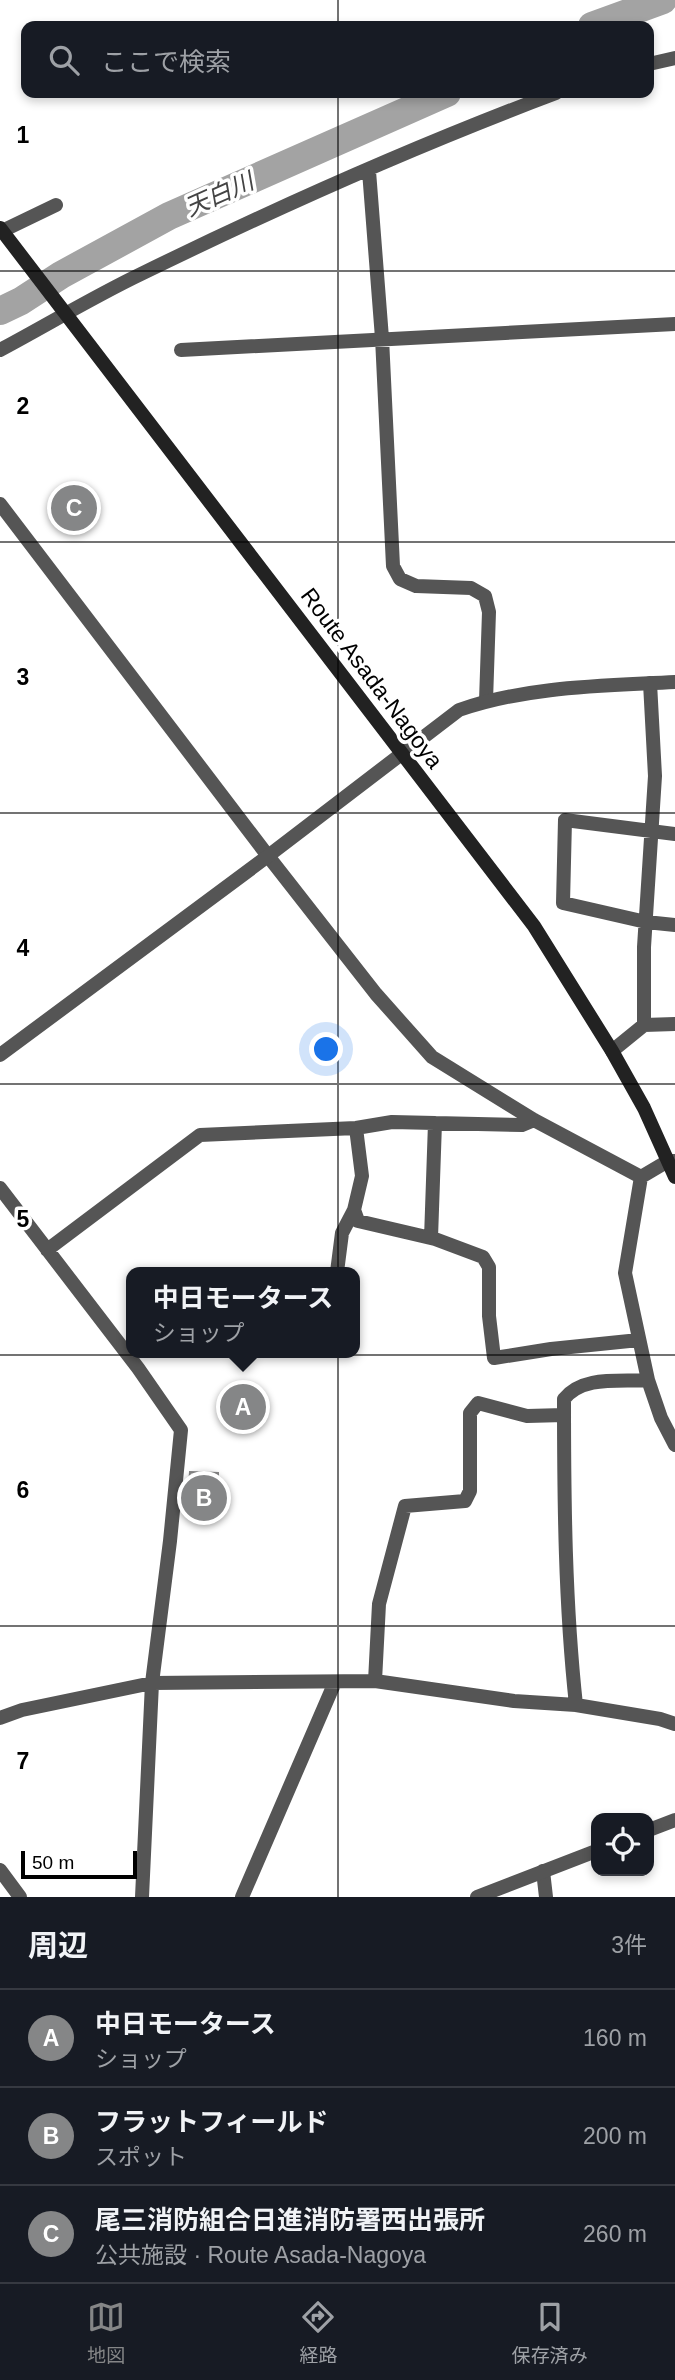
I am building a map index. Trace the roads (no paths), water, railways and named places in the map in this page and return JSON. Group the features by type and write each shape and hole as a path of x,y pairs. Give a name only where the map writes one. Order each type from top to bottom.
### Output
{"main road":[{"name":"Route Asada-Nagoya","path":"1,230 534,926 612,1051 672,1161 675,1177"}],"street":[{"path":"654,63 675,58"},
{"path":"0,350 138,275 499,114 542,98"},
{"path":"369,171 382,338 393,566 400,579 416,586 471,587 485,596 489,612 486,701"},
{"path":"1,230 56,205"},
{"path":"181,350 675,324"},
{"path":"0,503 268,856 376,994 432,1057 534,1120 641,1177"},
{"path":"0,1055 459,710 486,701 580,686 675,682"},
{"path":"644,1025 646,922 654,776 650,683"},
{"path":"675,834 565,820 563,903 646,922 675,925"},
{"path":"612,1051 644,1025 675,1024"},
{"path":"47,1250 200,1135 356,1128 392,1122 522,1125 534,1120"},
{"path":"431,1238 435,1123"},
{"path":"338,1267 341,1233 354,1210 362,1176 356,1128"},
{"path":"641,1177 672,1161"},
{"path":"641,1177 625,1273 648,1380 661,1418 675,1445"},
{"path":"0,1188 126,1352"},
{"path":"354,1210 358,1221 431,1238 483,1257 489,1267 489,1316 494,1358 639,1340"},
{"path":"130,1358 181,1430 152,1683 142,1897"},
{"path":"576,1705 569,1642 564,1399 578,1386 586,1383 648,1380"},
{"path":"375,1681 379,1604 405,1506 465,1501 470,1491 470,1413 478,1403 527,1416 564,1415"},
{"path":"0,1718 22,1710 152,1683 375,1681 514,1700 576,1705 675,1724"},
{"path":"242,1897 335,1682"},
{"path":"654,1828 675,1820"},
{"path":"477,1897 591,1853"},
{"path":"0,1870 20,1897"},
{"path":"543,1871 546,1897"}],"waterway":[{"name":"天白川","path":"606,21 663,0"},
{"name":"天白川","path":"0,311 169,216 436,98"}],"place":[{"name":"尾三消防組合日進消防署西出張所","path":"74,508"},
{"name":"中日モータース","path":"243,1407"},
{"name":"フラットフィールド","path":"204,1498"}]}
